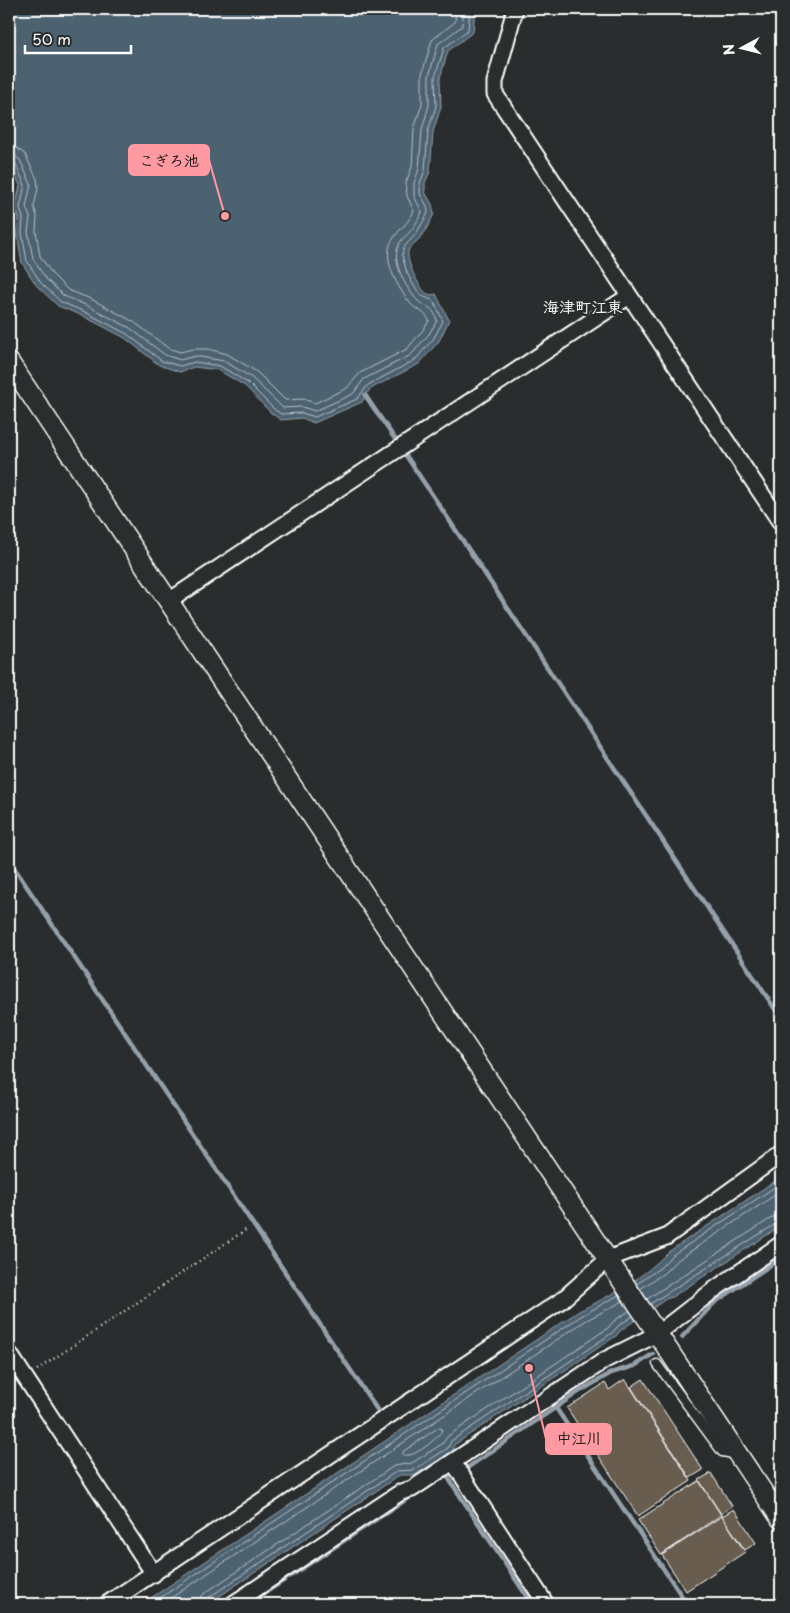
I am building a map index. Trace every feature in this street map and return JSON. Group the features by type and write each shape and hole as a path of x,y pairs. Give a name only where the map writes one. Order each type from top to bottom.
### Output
{"street":[{"path":"515,9 495,82 495,94 781,523"},
{"path":"169,601 629,296"},
{"path":"9,362 781,1519"},
{"path":"107,1604 612,1266 666,1237 781,1154"},
{"path":"233,1604 401,1492 412,1489 452,1463 781,1244"},
{"path":"9,1353 154,1574"},
{"path":"452,1463 546,1604"}],"lane":[{"path":"657,1364 722,1452 739,1455"}],"path":[{"path":"25,1378 248,1229"}],"water":[{"path":"9,9 475,9 473,32 448,51 440,78 441,107 433,132 430,172 425,183 425,192 432,204 434,214 424,232 409,249 408,253 412,271 422,289 426,293 436,294 449,320 439,341 419,364 370,389 362,402 314,423 302,418 281,420 271,413 245,386 218,370 194,367 180,372 159,365 125,338 83,316 58,306 37,286 22,263 17,233 19,218 15,208 20,186 9,158"},
{"path":"781,1177 781,1226 672,1297 666,1299 621,1330 616,1336 454,1445 453,1451 415,1475 400,1475 208,1604 142,1604 579,1311 614,1293 637,1278 668,1252"}],"building":[{"path":"625,1379 691,1481 638,1516 567,1408 605,1383 609,1390"},
{"path":"643,1379 703,1470 690,1478 631,1387"},
{"path":"711,1473 732,1506 721,1514 699,1480"},
{"path":"699,1481 721,1515 661,1555 638,1520"},
{"path":"734,1509 756,1543 745,1550 722,1516"},
{"path":"722,1516 745,1552 686,1591 662,1555"}],"waterway":[{"path":"772,9 781,22"},
{"path":"365,395 397,442"},
{"path":"403,451 781,1018"},
{"path":"9,860 382,1417"},
{"path":"682,1337 714,1303 781,1258"},
{"path":"467,1468 580,1391 611,1373 634,1366 653,1354"},
{"path":"556,1408 687,1604"},
{"path":"443,1470 532,1604"},
{"path":"248,1604 413,1495"}],"place":[{"name":"こぎろ池","path":"225,216"},
{"name":"中江川","path":"529,1368"}],"district":[{"name":"海津町江東","path":"583,307"}]}
